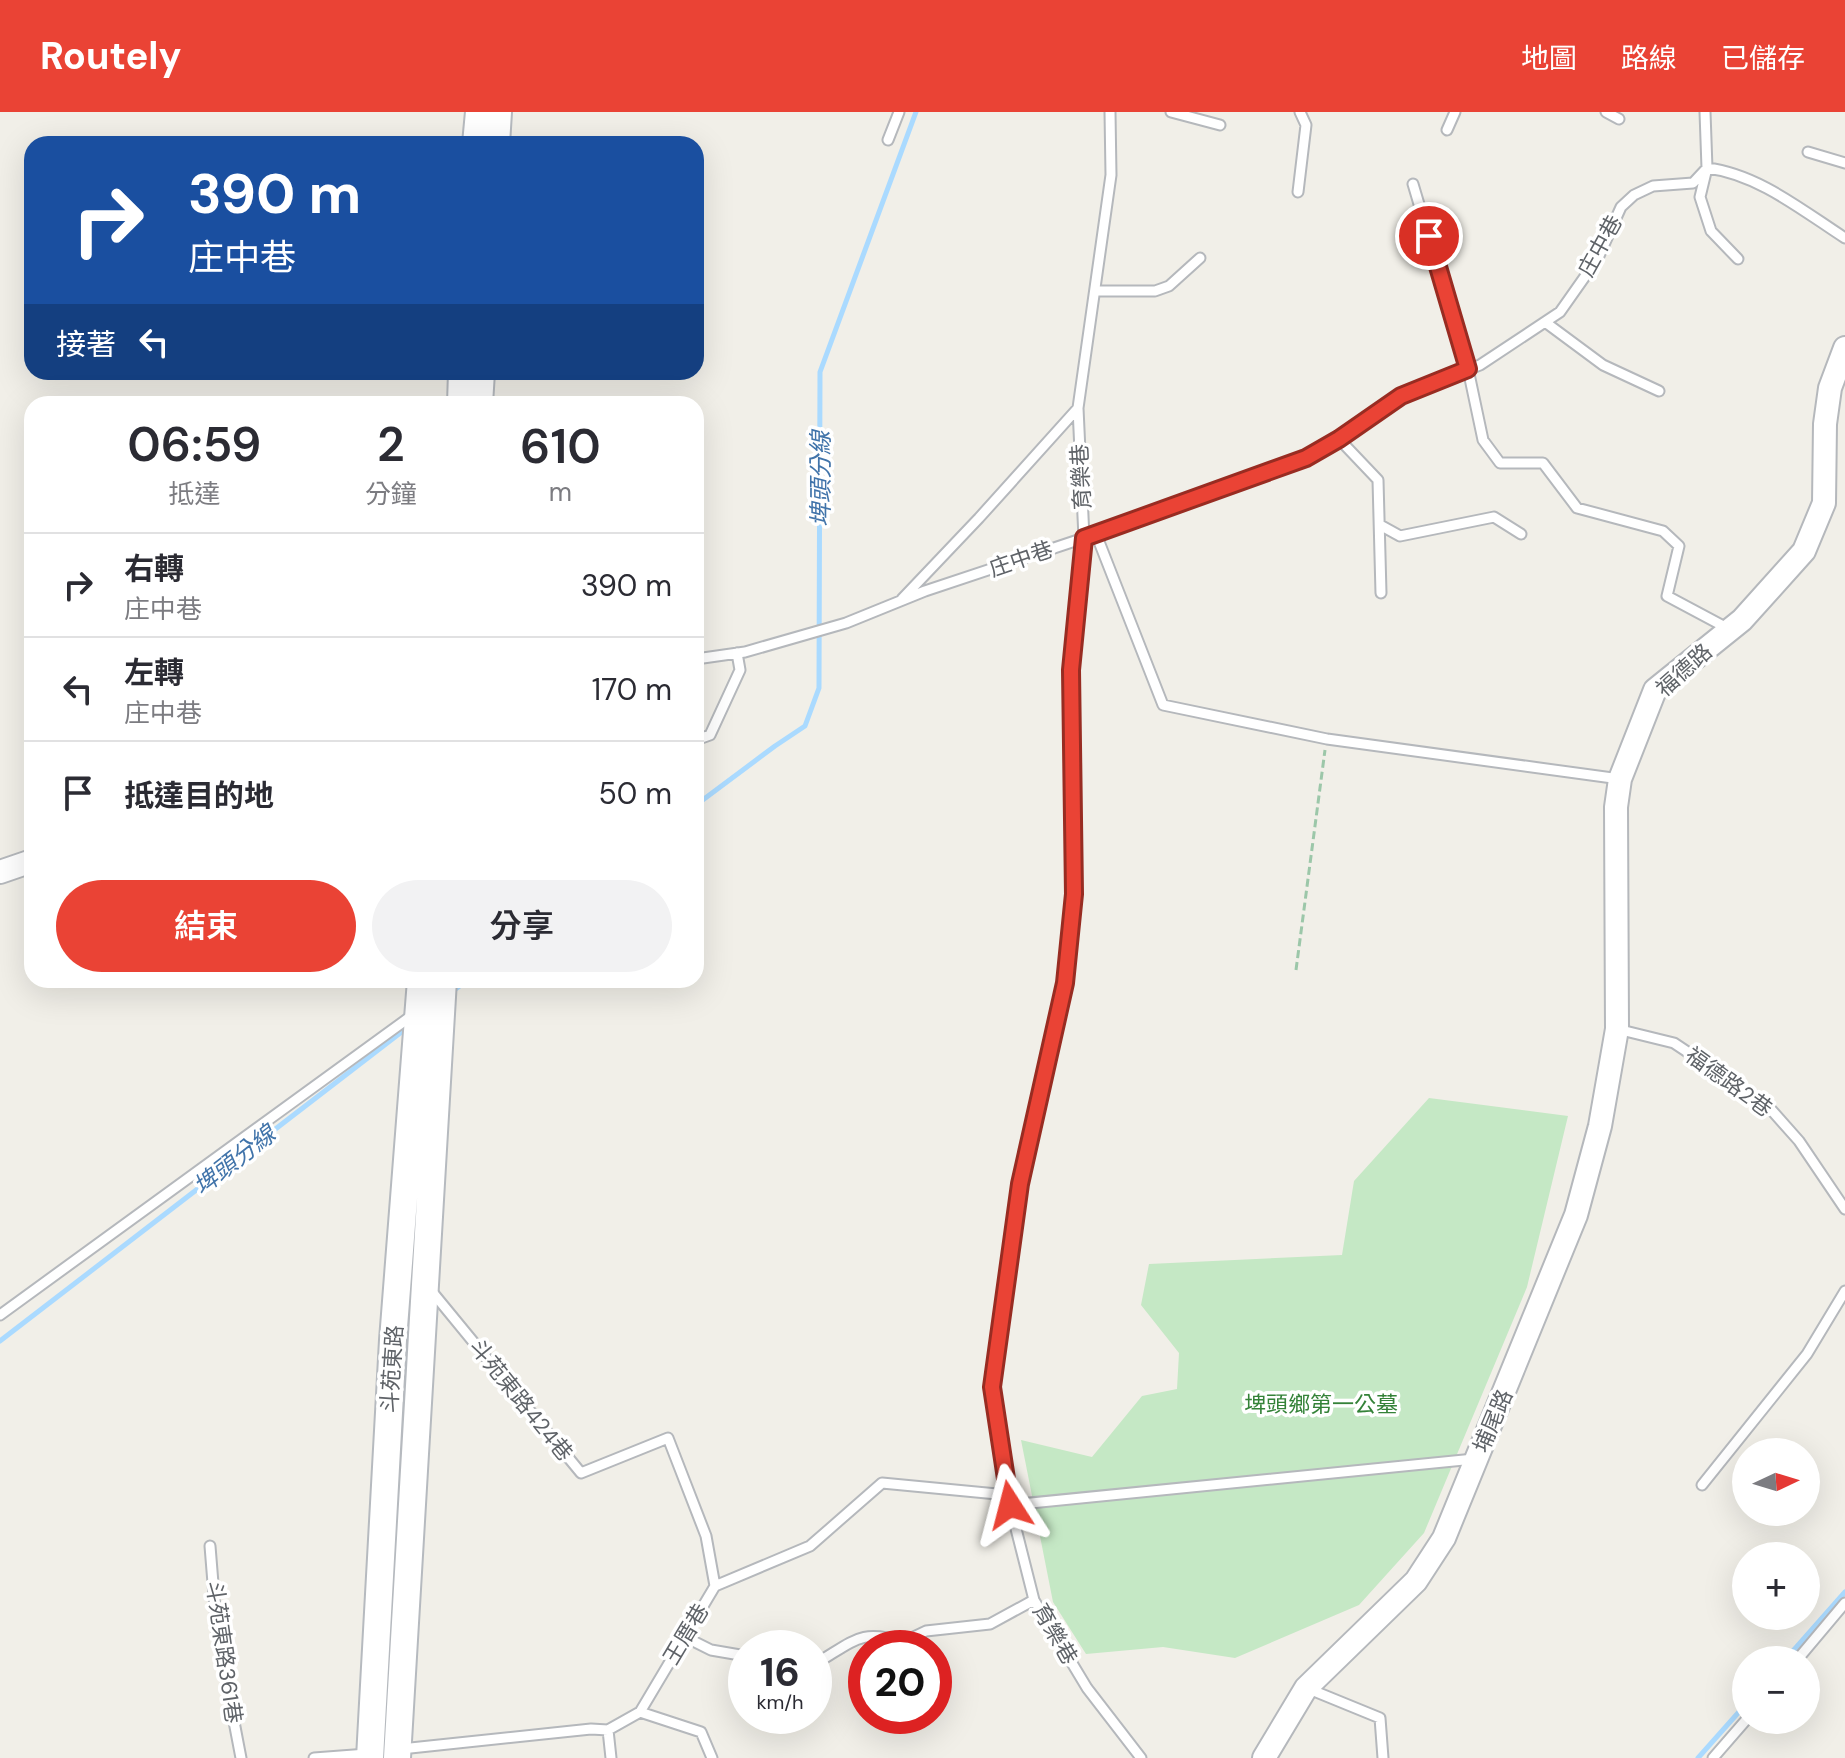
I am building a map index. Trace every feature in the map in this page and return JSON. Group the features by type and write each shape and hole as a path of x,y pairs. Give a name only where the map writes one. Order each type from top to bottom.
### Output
{"main road":[{"path":"477,136 479,112"},
{"path":"496,136 498,112"},
{"name":"斗苑東路","path":"370,1756 393,1340 419,1010 433,988"},
{"name":"斗苑東路","path":"397,1754 425,1283 435,988"}],"street":[{"name":"福德路","path":"1617,1029 1616,807 1620,779 1655,690 1742,620 1804,551 1824,503 1825,424 1830,388 1845,348"},
{"path":"0,872 24,864"},
{"name":"埔尾路","path":"1264,1758 1306,1688 1416,1581 1444,1538 1576,1215 1600,1126 1617,1029"}],"lane":[{"path":"888,140 899,112"},
{"name":"育樂巷","path":"1110,112 1111,175 1078,408 1084,538 1071,670 1074,894 1065,983 1020,1184 992,1387 1010,1505 1034,1600 1087,1688 1141,1758"},
{"path":"1171,112 1220,125"},
{"path":"1298,192 1306,125 1300,112"},
{"path":"1447,130 1455,112"},
{"path":"1606,112 1619,119"},
{"path":"1705,112 1707,168 1700,197 1711,231 1738,259"},
{"path":"1808,152 1845,163"},
{"path":"1707,168 1755,181 1845,238"},
{"name":"庄中巷","path":"704,658 737,653 846,623 1306,458 1401,396 1480,365 1560,312 1598,258 1621,207 1634,195 1653,186 1693,183 1707,168"},
{"path":"1413,184 1468,369 1483,440 1500,463 1543,463 1577,508 1663,531 1679,546 1667,596 1730,630"},
{"path":"1096,291 1155,291 1169,286 1200,258"},
{"path":"1545,322 1603,365 1659,391"},
{"path":"899,602 1078,408"},
{"path":"1339,439 1378,480 1381,593"},
{"path":"1380,525 1400,536 1494,517 1521,534"},
{"path":"1096,534 1163,705 1327,739 1620,779"},
{"path":"704,737 710,735 740,670 737,653"},
{"path":"0,1315 419,1010"},
{"name":"福德路2巷","path":"1617,1029 1674,1043 1767,1105 1799,1141 1845,1209"},
{"name":"斗苑東路424巷","path":"425,1283 581,1473 668,1438 706,1536 715,1586"},
{"path":"1702,1485 1807,1354 1845,1291"},
{"path":"1010,1505 1477,1458"},
{"name":"王厝巷","path":"397,1754 591,1729 608,1730 640,1712 715,1586 810,1546 882,1483 997,1494 1010,1505"},
{"name":"斗苑東路361巷","path":"210,1546 217,1633 241,1758"},
{"path":"832,1654 863,1636 880,1635 903,1642 926,1631 990,1624 1034,1600"},
{"path":"1809,1646 1845,1603"},
{"path":"685,1637 711,1650 728,1653"},
{"path":"1306,1688 1380,1718 1383,1758"},
{"path":"640,1712 701,1732 712,1758"},
{"path":"608,1730 611,1758"},
{"path":"1713,1758 1734,1734"},
{"path":"314,1758 397,1754"}],"path":[{"path":"1296,970 1327,739"}],"green space":[{"name":"埤頭鄉第一公墓","path":"1429,1098 1568,1116 1527,1287 1424,1533 1359,1605 1235,1658 1163,1647 1086,1654 1053,1602 1021,1440 1092,1457 1142,1396 1177,1389 1179,1353 1141,1305 1149,1264 1342,1255 1354,1181"}],"waterway":[{"name":"埤頭分線","path":"704,799 805,726 819,688 820,372 916,112"},
{"name":"埤頭分線","path":"450,993 457,988"},
{"name":"埤頭分線","path":"0,1341 408,1027"},
{"path":"1797,1646 1845,1592"},
{"path":"1698,1758 1732,1720"}],"route":[{"path":"1010,1505 992,1387 1020,1184 1065,983 1074,894 1071,670 1084,538 1306,458 1401,396 1468,369 1429,236"}]}
